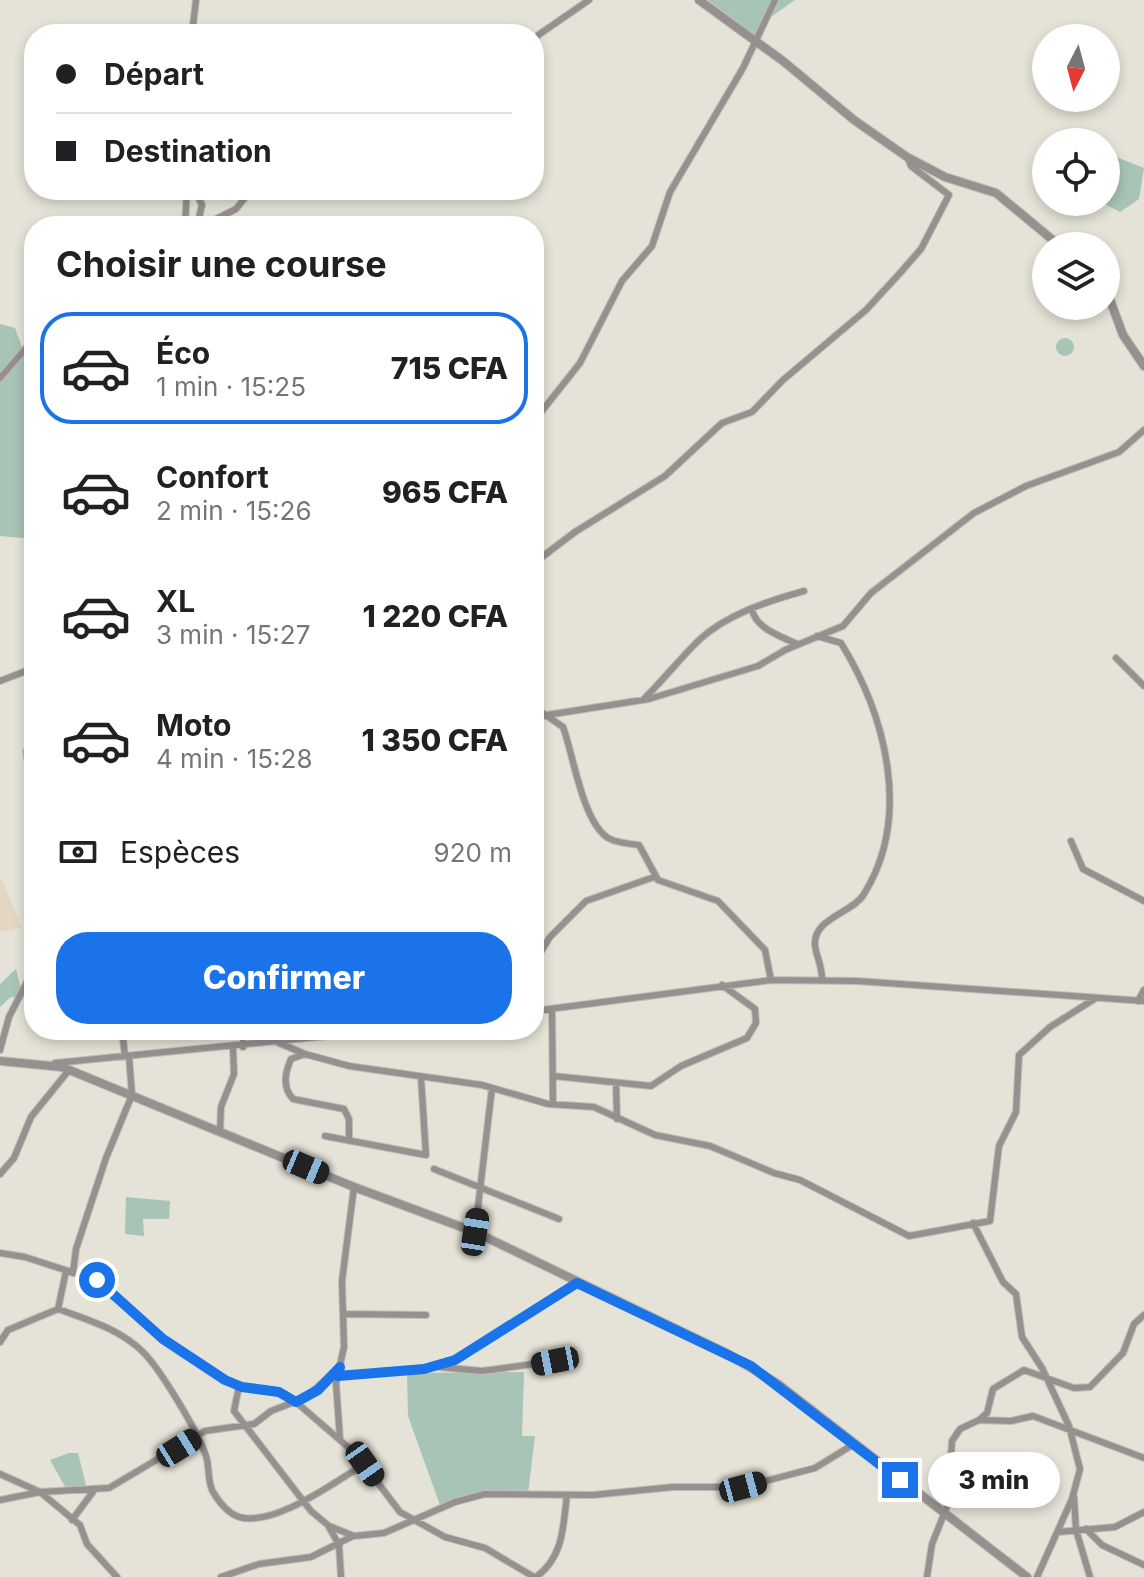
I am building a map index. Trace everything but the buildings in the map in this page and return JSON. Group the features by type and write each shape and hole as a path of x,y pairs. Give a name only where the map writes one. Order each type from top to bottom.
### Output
{"street":[{"path":"193,24 196,0"},
{"path":"544,31 589,0"},
{"path":"699,0 854,120 908,157 938,175 996,193 1043,232"},
{"path":"544,408 580,363 622,281 652,246 670,192 756,43 775,0"},
{"path":"544,555 575,532 665,476 722,423 752,412 783,380 866,310 900,273 921,249 949,195 911,166 908,157"},
{"path":"221,216 236,209 243,200"},
{"path":"1117,320 1123,335 1144,366"},
{"path":"0,378 24,350"},
{"path":"544,715 643,700 758,666 798,644 843,626 871,593 974,513 1026,486 1119,452 1144,430"},
{"path":"643,700 698,641 752,609 804,591"},
{"path":"752,609 753,617 762,626 798,644"},
{"path":"817,636 841,643 852,661 879,727 892,789 879,868 862,897 819,929 815,945 822,961 822,980"},
{"path":"1116,658 1144,686"},
{"path":"0,681 24,672"},
{"path":"544,712 563,727 575,772 603,834 613,840 639,845 654,877"},
{"path":"1071,841 1083,869 1144,901"},
{"path":"544,947 586,901 654,877 718,901 765,950 771,980"},
{"path":"544,1010 771,980 822,980 1141,1001 1144,990"},
{"path":"553,1076 651,1086 681,1066 718,1053 750,1035 756,1023 755,1009 722,985"},
{"path":"0,1050 9,1017 24,988"},
{"path":"279,1043 305,1054 421,1078 492,1088 553,1104 594,1107 655,1135 710,1146 777,1174 800,1180 909,1236 992,1219 998,1175 997,1157 1002,1136 1016,1112 1019,1055 1050,1027 1096,998"},
{"path":"552,1009 553,1104"},
{"path":"58,1309 106,1158 132,1095 124,1040"},
{"path":"243,1040 243,1047"},
{"path":"0,1061 48,1064 302,1040"},
{"path":"220,1131 221,1107 234,1074 233,1048"},
{"path":"305,1054 291,1059 286,1070 289,1094 293,1099 344,1109 349,1119 349,1139"},
{"path":"48,1064 132,1095 354,1187 475,1232 751,1366 1027,1577"},
{"path":"0,1174 14,1158 31,1117 69,1070"},
{"path":"325,1136 426,1155 421,1078"},
{"path":"616,1084 617,1119"},
{"path":"475,1232 492,1088"},
{"path":"434,1169 559,1219"},
{"path":"340,1439 338,1376 344,1251 354,1187"},
{"path":"973,1223 1003,1282 1016,1294 1022,1337 1046,1377 1071,1432 1080,1469 1074,1494 1037,1577"},
{"path":"1,1253 102,1282 163,1339 239,1386 279,1392 296,1402 365,1464 397,1509 430,1530"},
{"path":"435,1367 469,1353 577,1283"},
{"path":"0,1342 8,1330 58,1309 104,1325 142,1351 197,1437 207,1459 211,1488 230,1513 261,1518 303,1501 365,1464"},
{"path":"343,1314 426,1315"},
{"path":"927,1577 932,1544 946,1515 952,1441 960,1429 987,1413 993,1389 1024,1370 1074,1388 1090,1387 1123,1353 1134,1324 1144,1315"},
{"path":"338,1376 435,1367 482,1371 555,1361"},
{"path":"0,1500 40,1492 95,1489 120,1483 214,1427 247,1426 271,1411 296,1402 318,1390 340,1367"},
{"path":"239,1386 234,1411 303,1501 329,1526 339,1545 341,1577"},
{"path":"979,1420 1011,1421 1033,1416 1071,1432 1134,1451 1144,1458"},
{"path":"329,1526 354,1536 378,1535 408,1526 475,1496 743,1487 815,1468 854,1444"},
{"path":"0,1474 40,1492 81,1527 89,1547 117,1577"},
{"path":"72,1520 95,1489"},
{"path":"1074,1494 1076,1530 1090,1577"},
{"path":"408,1526 485,1548 535,1577 550,1566 559,1549 567,1495"},
{"path":"1058,1532 1115,1527 1144,1512"},
{"path":"1086,1529 1102,1545 1144,1565"},
{"path":"221,1577 265,1563 311,1557 354,1536"}],"shaded area":[{"path":"0,876 22,928 0,932"}],"green space":[{"path":"708,0 795,0 768,19 757,37"},
{"path":"1120,159 1144,168 1139,199 1120,212"},
{"path":"0,324 15,328 24,353 24,538 0,536"},
{"path":"1061,338 1069,338 1074,347 1072,354 1061,356 1056,351 1056,343"},
{"path":"16,969 20,986 24,986 24,999 11,997 0,1007 0,984"},
{"path":"126,1197 170,1201 169,1219 143,1219 144,1236 125,1234"},
{"path":"524,1372 522,1436 535,1436 528,1494 494,1494 441,1508 408,1416 407,1373"},
{"path":"78,1453 87,1489 67,1490 50,1460"}],"route":[{"path":"97,1280 163,1339 225,1380 242,1387 273,1390 296,1402 318,1390 340,1367 338,1376 424,1369 455,1360 577,1283 751,1366 900,1480"}]}
